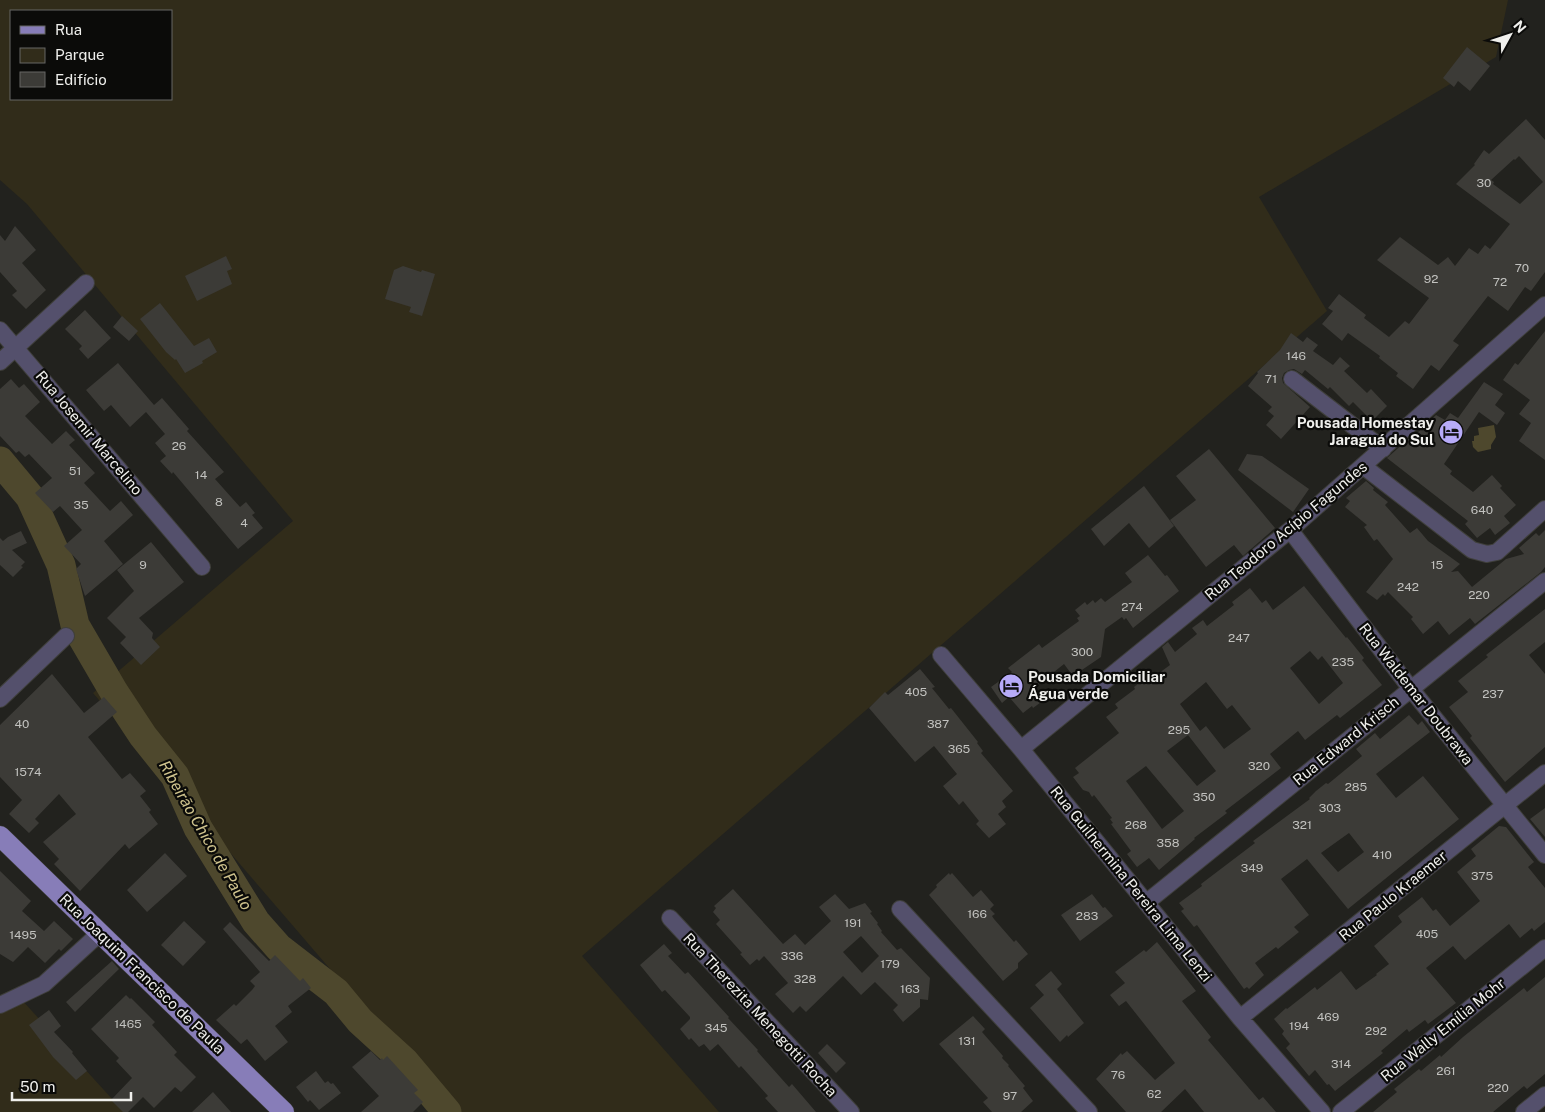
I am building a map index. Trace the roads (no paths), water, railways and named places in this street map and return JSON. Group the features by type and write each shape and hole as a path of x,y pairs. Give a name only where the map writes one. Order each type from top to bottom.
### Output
{"main road":[{"name":"Rua Joaquim Francisco de Paula","path":"0,836 284,1112"}],"street":[{"path":"0,362 86,283"},
{"name":"Rua Teodoro Acípio Fagundes","path":"1021,748 1290,530 1545,306"},
{"name":"Rua Josemir Marcelino","path":"0,330 202,568"},
{"path":"1292,379 1383,449"},
{"path":"1363,466 1472,550 1487,554 1497,552 1545,509"},
{"name":"Rua Waldemar Doubrawa","path":"1290,530 1411,689 1545,855"},
{"name":"Rua Edward Krisch","path":"1148,902 1545,581"},
{"path":"0,699 66,636"},
{"name":"Rua Guilhermina Pereira Lima Lenzi","path":"941,655 1021,748 1148,902 1240,1018 1322,1112"},
{"name":"Rua Paulo Kraemer","path":"1240,1018 1545,773"},
{"path":"900,909 1088,1112"},
{"name":"Rua Therezita Menegotti Rocha","path":"670,918 851,1112"},
{"path":"0,1005 44,984 100,933"},
{"name":"Rua Wally Emília Mohr","path":"1341,1112 1545,948"},
{"path":"1524,1112 1545,1095"}],"waterway":[{"name":"Ribeirão Chico de Paulo","path":"0,461 30,497 61,565 75,625 114,692 143,736 175,776 198,828 256,922 279,948 336,992 360,1021 405,1062 447,1112"}],"place":[{"name":"Pousada Homestay Jaraguá do Sul","path":"1451,432"},
{"name":"Pousada Domiciliar Água verde","path":"1011,686"}]}
